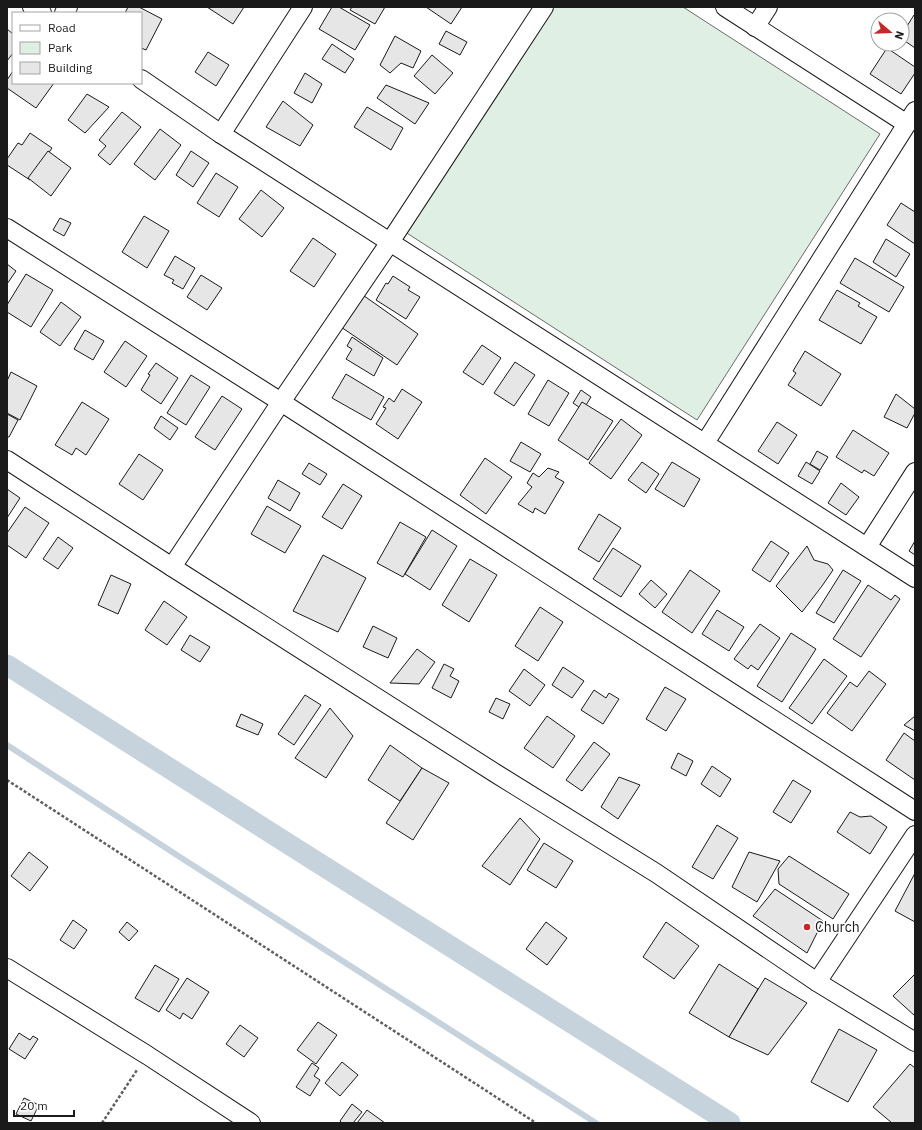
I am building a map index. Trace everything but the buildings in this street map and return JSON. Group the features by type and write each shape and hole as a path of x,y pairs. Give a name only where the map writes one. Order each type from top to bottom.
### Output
{"street":[{"path":"221,134 303,7"},
{"path":"172,567 281,402 390,242 544,7"},
{"path":"706,443 911,118 755,27 725,7"},
{"path":"755,27 768,7"},
{"path":"142,80 221,134 915,578"},
{"path":"7,228 281,402 915,811"},
{"path":"7,460 172,567 656,873 817,982 915,1042"},
{"path":"867,547 915,472"},
{"path":"817,982 915,835"},
{"path":"7,968 147,1055 251,1123"}],"path":[{"path":"7,780 536,1123"},
{"path":"102,1123 147,1055"}],"green space":[{"path":"541,7 683,7 880,134 697,420 399,228"}],"waterway":[{"path":"7,665 730,1123"},
{"path":"7,745 596,1123"}],"place":[{"name":"Church","path":"807,927"}]}
